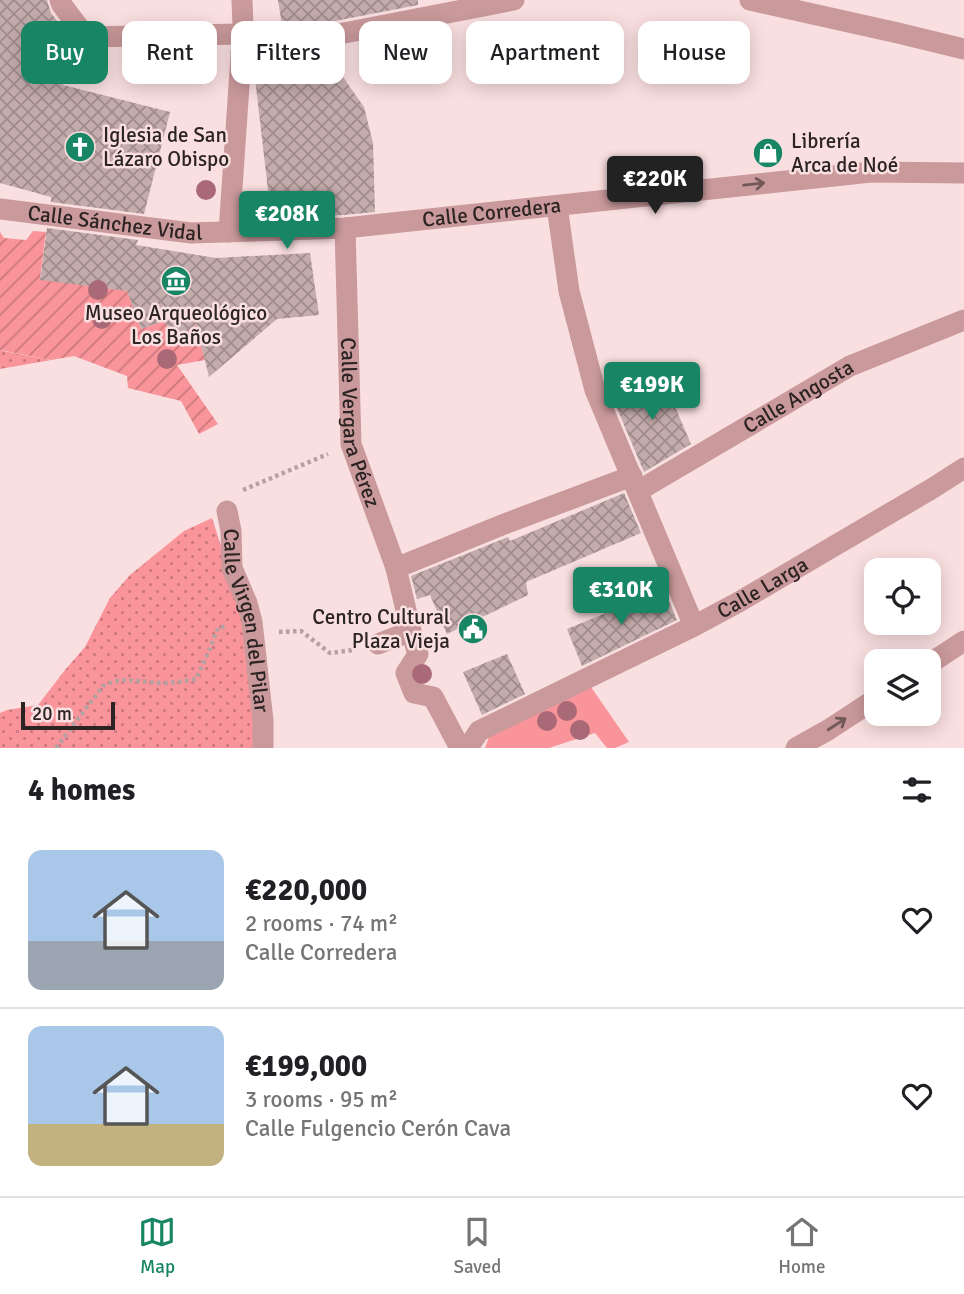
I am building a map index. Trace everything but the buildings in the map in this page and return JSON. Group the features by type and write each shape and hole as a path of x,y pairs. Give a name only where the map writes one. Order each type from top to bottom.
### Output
{"street":[{"path":"61,0 86,37 231,44"},
{"path":"242,0 242,21"},
{"path":"345,27 514,0"},
{"path":"750,0 964,49"},
{"path":"229,232 238,84"},
{"name":"Calle Corredera","path":"229,232 345,228 870,172 964,173"},
{"path":"557,206 569,291 595,390 694,626"},
{"name":"Calle Sánchez Vidal","path":"0,209 191,233 229,232"},
{"name":"Calle Vergara Pérez","path":"345,228 351,444 396,568 418,654 407,673 414,693 433,697 460,748"},
{"name":"Calle Angosta","path":"396,568 507,523 635,483 850,366 964,320"},
{"name":"Calle Larga","path":"474,739 737,603 964,468"},
{"name":"Calle Virgen del Pilar","path":"227,511 231,531 232,568 247,603 251,622 263,721 263,748"},
{"path":"378,644 408,621"},
{"path":"941,656 964,641"},
{"path":"796,748 864,706"}],"path":[{"name":"Calle Virgen del Pilar","path":"227,511 242,490 351,444"},
{"path":"56,748 103,686 114,681 167,683 196,679 218,628 251,622 282,633 301,631 330,653 358,650 378,644"}],"shaded area":[{"path":"33,231 46,232 40,279 127,291 141,329 163,321 179,338 196,324 205,360 177,365 218,424 199,434 181,401 128,388 127,376 74,356 51,360 0,350 0,232 4,238 26,240"},
{"path":"0,350 3,351 51,360 0,369"},
{"path":"212,518 244,618 256,748 0,748 0,713 38,705 85,647 110,598 130,575 184,531"},
{"path":"591,687 629,742 615,748 607,748 595,733 549,748 485,748 490,734"}],"place":[{"name":"Iglesia de San Lázaro Obispo","path":"80,147"},
{"name":"Librería Arca de Noé","path":"768,153"},
{"name":"Museo Arqueológico Los Baños","path":"176,281"},
{"name":"Centro Cultural Plaza Vieja","path":"473,629"}]}
